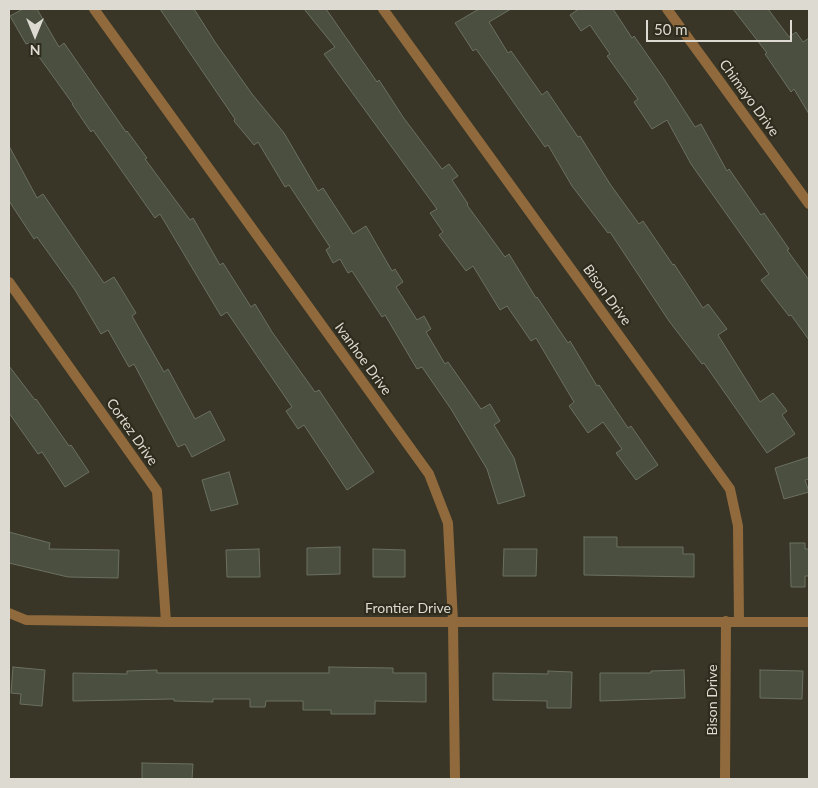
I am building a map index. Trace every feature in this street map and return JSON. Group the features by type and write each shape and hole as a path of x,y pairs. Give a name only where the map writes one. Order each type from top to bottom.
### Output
{"street":[{"name":"Ivanhoe Drive","path":"94,9 429,474 448,522 453,622 455,779"},
{"name":"Bison Drive","path":"383,9 730,489 738,526 739,621"},
{"name":"Chimayo Drive","path":"667,9 809,204"},
{"name":"Cortez Drive","path":"9,282 157,491 166,622"},
{"name":"Frontier Drive","path":"9,613 26,620 166,622 809,622"},
{"name":"Bison Drive","path":"725,779 726,621"}],"building":[{"path":"23,9 37,9 59,47 64,43 126,132 147,158 145,159 190,220 193,218 220,265 223,263 251,307 255,304 272,332 315,392 319,390 374,472 347,490 304,425 298,429 286,411 292,407 227,312 221,316 160,214 155,218 93,130 91,132 29,43 26,44 10,16"},
{"path":"160,9 194,9 252,94 284,133 318,191 323,188 353,234 366,226 392,271 395,269 403,282 396,287 417,320 424,316 431,329 426,332 445,364 448,362 481,409 490,404 500,421 494,425 514,458 525,496 498,504 487,469 451,409 422,367 417,369 385,315 382,317 352,271 348,273 340,259 333,263 326,250 330,247 289,185 285,187 258,142 254,145 234,121 235,119"},
{"path":"304,9 326,9 377,82 379,80 403,117 442,169 449,164 458,176 452,180 467,205 505,257 509,254 536,298 568,343 570,341 597,386 599,385 628,428 631,426 658,465 636,480 616,453 622,449 603,422 588,433 569,406 574,402 536,338 531,341 507,306 500,310 473,266 466,271 439,235 443,232 430,213 437,209 324,54 335,47"},
{"path":"479,9 511,9 489,22 508,53 511,51 542,95 547,91 578,137 580,136 610,184 639,224 643,221 703,308 708,304 727,329 718,335 760,402 773,393 787,411 782,415 795,434 767,453 704,363 702,364 669,321 610,232 608,233 572,186 548,145 545,147 476,49 473,51 455,23"},
{"path":"579,9 613,9 632,38 634,36 662,76 695,127 701,124 727,171 729,169 761,215 764,213 789,249 787,250 809,280 809,340 791,315 789,316 761,280 769,274 691,164 667,120 652,129 634,102 638,99 607,56 610,54 590,25 581,31 570,15"},
{"path":"733,9 768,9 789,37 796,32 803,42 809,38 809,114 794,89 791,92 765,54 767,53"},
{"path":"9,146 37,198 43,194 104,283 114,277 136,313 132,316 164,372 168,369 195,419 210,411 225,440 192,457 185,444 178,447 134,364 129,367 108,330 101,334 75,290 37,237 34,239 9,201"},
{"path":"9,366 36,399 69,446 71,445 89,472 65,487 42,452 38,454 9,413"},
{"path":"809,457 809,479 805,480 809,492 784,499 775,468"},
{"path":"229,472 238,504 211,511 202,480"},
{"path":"9,532 50,543 49,549 119,550 118,578 68,577 9,563"},
{"path":"584,537 617,537 617,547 683,547 683,554 694,554 694,577 584,575"},
{"path":"790,543 805,543 805,549 809,549 809,576 805,576 805,587 791,587"},
{"path":"340,547 340,574 307,575 307,548"},
{"path":"259,549 260,577 227,577 226,550"},
{"path":"373,549 405,550 405,577 373,577"},
{"path":"504,549 537,549 536,576 503,576"},
{"path":"13,667 45,670 42,706 20,704 21,694 11,693"},
{"path":"329,667 393,668 393,673 426,673 426,702 375,701 375,714 331,714 331,710 303,710 303,701 266,701 265,707 250,707 250,699 213,699 213,702 174,701 174,699 73,701 73,673 127,674 127,671 157,670 157,673 329,673"},
{"path":"684,670 685,698 600,701 600,673 651,673 651,671"},
{"path":"760,670 803,671 802,699 760,698"},
{"path":"548,671 572,672 571,708 547,708 547,701 493,700 493,673 548,674"},
{"path":"142,763 193,764 192,779 142,779"}]}
